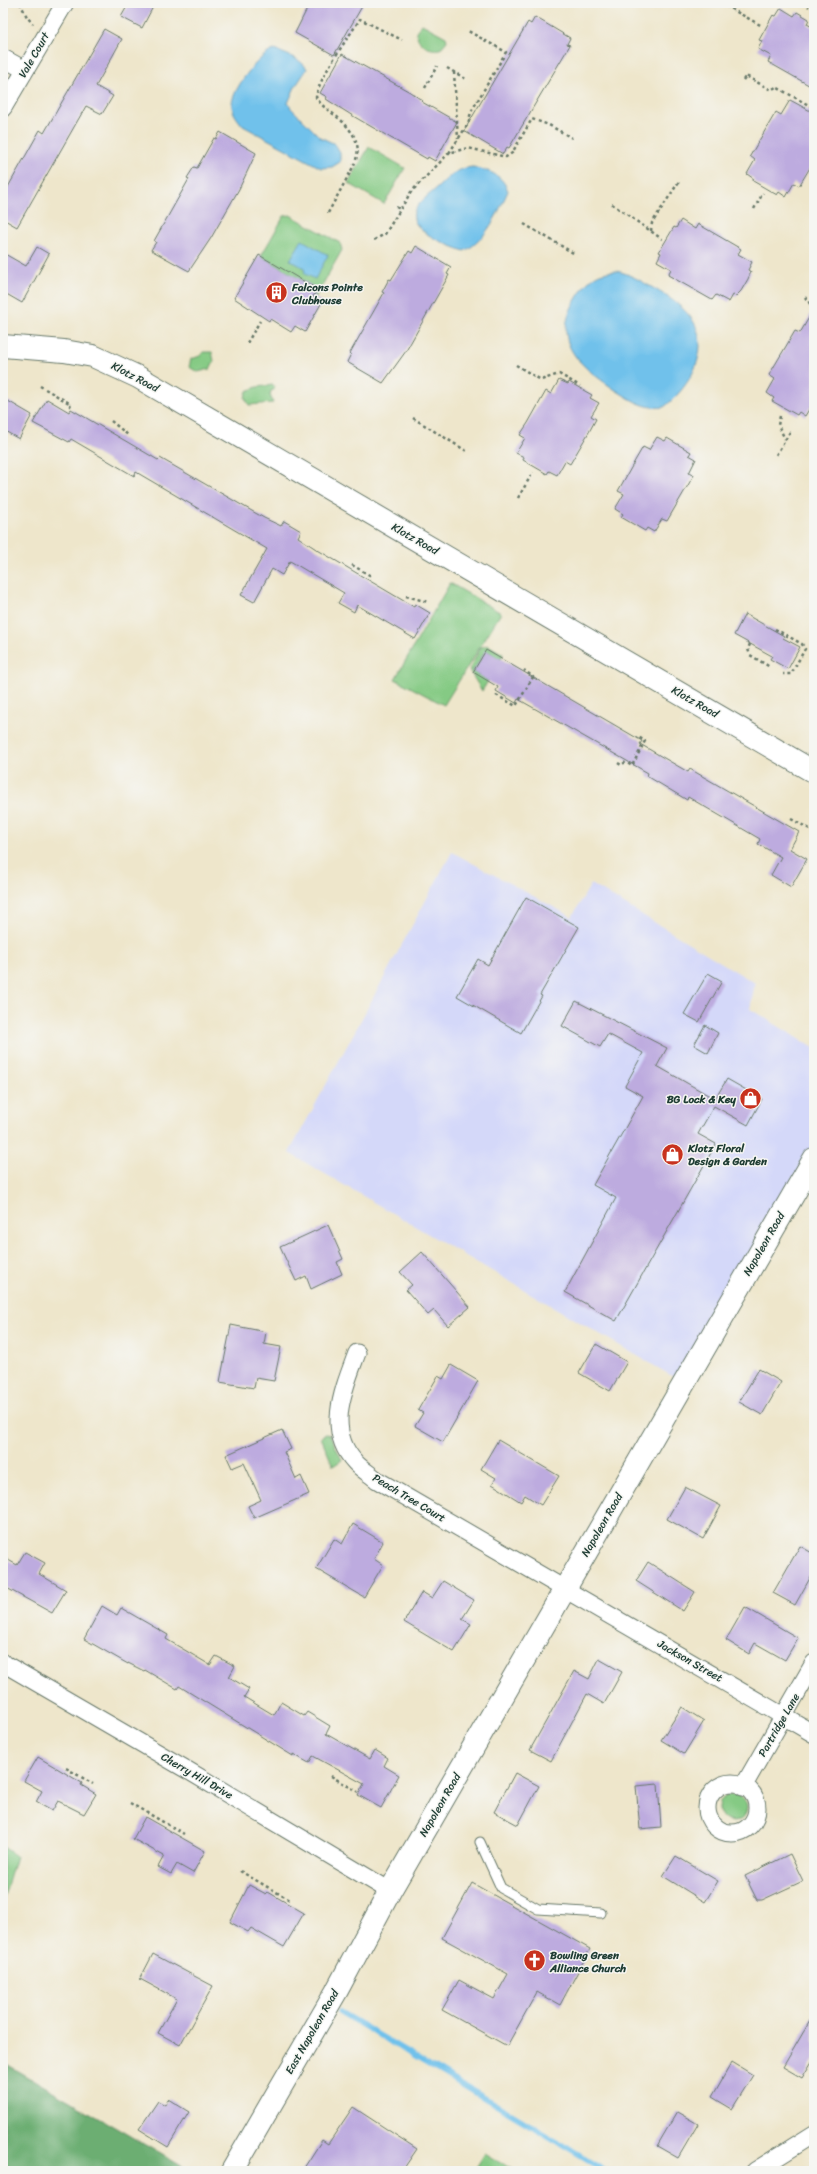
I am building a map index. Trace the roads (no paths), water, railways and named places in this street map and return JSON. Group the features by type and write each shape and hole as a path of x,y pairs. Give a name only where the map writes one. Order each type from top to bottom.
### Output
{"main road":[{"name":"Klotz Road","path":"3,346 64,351 93,356 138,377 814,772"},
{"name":"Napoleon Road","path":"390,1891 814,1159"},
{"name":"East Napoleon Road","path":"232,2171 336,1992 390,1891"}],"street":[{"name":"Vale Court","path":"3,108 65,3"},
{"path":"3,58 25,70"},
{"name":"Peach Tree Court","path":"357,1353 345,1386 338,1420 341,1438 347,1451 356,1463 377,1480 565,1589"},
{"name":"Jackson Street","path":"565,1589 814,1734"},
{"name":"Cherry Hill Drive","path":"3,1663 190,1771 390,1891"},
{"name":"Partridge Lane","path":"743,1787 785,1717 814,1663"},
{"path":"755,2171 814,2134"}],"lane":[{"path":"480,1842 501,1888 538,1909 601,1913"}],"water":[{"path":"275,50 301,62 307,69 295,87 288,103 291,108 320,137 335,144 340,152 340,162 332,167 321,168 243,126 236,117 232,107 232,101 240,83 254,65 269,52"},
{"path":"473,167 490,172 499,177 508,191 485,233 472,246 464,251 430,236 416,224 414,217 415,210 425,198 449,177 457,171"},
{"path":"302,240 328,255 315,279 305,274 304,268 290,260"},
{"path":"617,271 635,278 679,305 690,316 697,329 700,340 700,351 693,372 680,392 664,407 650,407 638,403 620,393 588,370 578,360 571,349 567,337 566,324 571,310 580,293 587,283 595,276"}],"waterway":[{"path":"340,2012 607,2171"}],"place":[{"name":"Falcons Pointe Clubhouse","path":"276,293"},
{"name":"BG Lock & Key","path":"751,1099"},
{"name":"Klotz Floral Design & Garden","path":"673,1154"},
{"name":"Bowling Green Alliance Church","path":"534,1961"}]}
